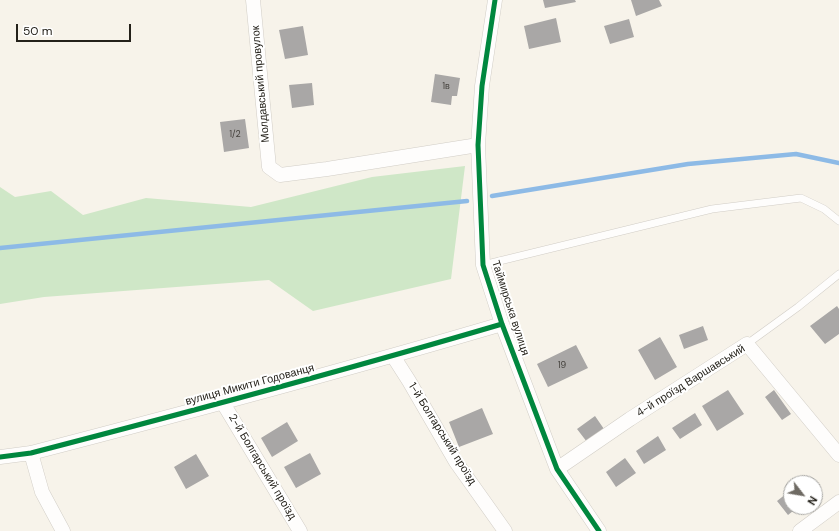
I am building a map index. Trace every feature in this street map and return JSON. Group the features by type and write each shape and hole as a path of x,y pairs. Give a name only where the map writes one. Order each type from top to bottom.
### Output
{"street":[{"name":"Молдавський провулок","path":"253,0 269,167 280,175 478,146"},
{"name":"Таймирська вулиця","path":"495,0 482,86 478,146 483,265 502,324 557,469 599,531"},
{"name":"вулиця Микити Годованця","path":"0,457 31,453 224,403 502,324"},
{"name":"4-й проїзд Варшавський","path":"557,469 630,419 747,344 839,455"},
{"name":"1-й Болгарський проїзд","path":"393,356 456,462 505,531"},
{"name":"2-й Болгарський проїзд","path":"224,403 300,531"},
{"path":"31,453 42,492 63,531"},
{"path":"800,531 839,502"}],"lane":[{"path":"483,265 712,209 801,198 824,209 839,221"},
{"path":"747,344 839,274"}],"green space":[{"path":"465,166 451,279 313,311 269,280 44,297 0,304 0,187 15,197 51,191 83,215 146,198 251,207 372,177"}],"building":[{"path":"543,0 575,0 576,2 545,8"},
{"path":"631,0 659,0 662,6 636,16"},
{"path":"556,18 561,42 529,49 524,26"},
{"path":"629,19 634,37 610,44 604,26"},
{"path":"303,26 308,55 285,59 279,30"},
{"path":"435,74 460,78 457,96 452,96 451,105 431,102"},
{"path":"312,83 314,105 292,108 289,85"},
{"path":"245,119 249,148 224,152 220,122"},
{"path":"837,306 839,309 839,334 825,344 810,326"},
{"path":"703,326 708,340 684,349 679,335"},
{"path":"660,337 677,367 655,380 638,350"},
{"path":"576,345 588,368 548,387 537,364"},
{"path":"728,390 744,414 717,431 702,406"},
{"path":"774,390 791,414 782,420 765,397"},
{"path":"482,408 493,434 459,447 449,422"},
{"path":"695,413 702,425 680,439 672,428"},
{"path":"595,416 604,429 587,442 577,429"},
{"path":"287,422 298,441 272,457 261,438"},
{"path":"658,436 666,450 644,464 636,451"},
{"path":"310,453 321,474 296,488 284,467"},
{"path":"196,454 209,476 186,489 174,467"},
{"path":"625,458 636,473 616,487 606,472"},
{"path":"783,496 783,509 777,501"}],"waterway":[{"path":"492,196 688,164 796,154 839,163"},
{"path":"0,248 467,201"}],"cycle path":[{"path":"495,0 482,86 478,145 483,265 502,324 557,469 599,531"},
{"path":"0,457 31,453 149,422 502,324"}]}
